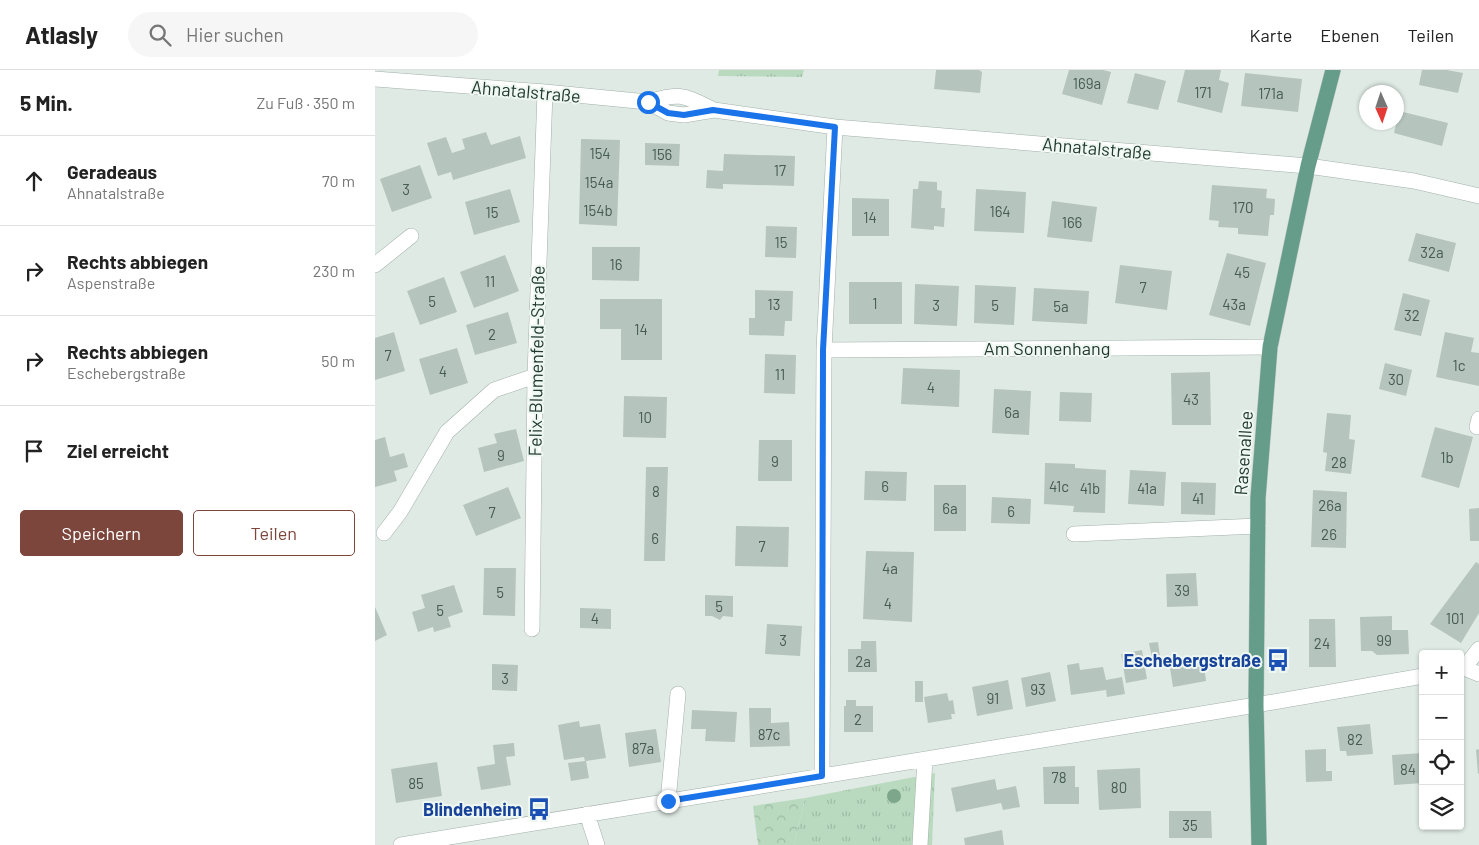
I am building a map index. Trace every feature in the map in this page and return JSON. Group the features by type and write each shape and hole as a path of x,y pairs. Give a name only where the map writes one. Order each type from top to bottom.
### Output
{"main road":[{"name":"Rasenallee","path":"1259,845 1256,705 1258,498 1270,347 1308,166 1333,70"}],"street":[{"name":"Ahnatalstraße","path":"375,79 648,102 670,95 686,97 713,110 835,127 1308,166 1414,181 1479,196"},
{"name":"Felix-Blumenfeld-Straße","path":"532,629 535,376 545,92"},
{"path":"822,776 823,350 835,127"},
{"path":"375,266 411,236"},
{"name":"Am Sonnenhang","path":"823,350 1270,347"},
{"path":"384,533 399,512 447,432 494,390 535,376"},
{"path":"1074,534 1258,526"},
{"path":"1464,667 1479,649"},
{"path":"1464,670 1479,674"},
{"path":"401,845 475,839 587,814 1419,677"},
{"path":"668,801 678,694"},
{"path":"920,845 925,759"},
{"path":"587,814 597,845"}],"green space":[{"path":"719,70 804,70 802,77 718,76"},
{"path":"935,773 932,845 794,845 805,798"},
{"path":"805,798 794,845 758,845 753,806"}],"building":[{"path":"936,70 979,70 982,72 980,93 934,89"},
{"path":"1069,70 1103,70 1111,72 1102,105 1062,94"},
{"path":"1185,70 1221,70 1219,80 1229,83 1222,113 1177,102"},
{"path":"1422,70 1447,70 1463,73 1458,93 1419,85"},
{"path":"1135,73 1166,81 1158,110 1127,103"},
{"path":"1245,73 1302,79 1298,112 1241,106"},
{"path":"1404,112 1448,123 1442,146 1394,133 1395,130 1404,130"},
{"path":"486,132 491,145 520,136 526,158 453,180 451,172 438,176 427,143 446,137 452,153 465,149 462,139"},
{"path":"581,139 620,140 617,226 579,224"},
{"path":"645,143 680,144 679,166 645,165"},
{"path":"724,154 795,156 794,186 723,184 723,189 706,188 707,170 723,171"},
{"path":"420,165 432,198 392,212 380,179"},
{"path":"919,181 937,182 937,190 942,191 941,208 945,208 944,227 934,226 934,230 911,228 913,189 918,189"},
{"path":"1212,185 1267,189 1266,198 1275,199 1274,215 1270,215 1268,236 1238,234 1238,228 1218,227 1219,221 1209,220"},
{"path":"510,189 520,222 474,235 465,202"},
{"path":"976,189 1026,192 1024,233 974,231"},
{"path":"852,198 889,199 889,236 852,236"},
{"path":"1052,201 1097,207 1092,242 1047,237"},
{"path":"766,226 797,227 796,258 765,257"},
{"path":"1416,233 1456,243 1449,272 1408,261"},
{"path":"592,247 640,247 639,281 592,280"},
{"path":"1227,253 1266,263 1250,326 1209,315"},
{"path":"505,255 519,291 474,308 460,272"},
{"path":"1120,265 1172,271 1167,310 1115,303"},
{"path":"444,277 457,312 420,325 407,291"},
{"path":"849,282 902,282 902,324 849,324"},
{"path":"915,284 959,286 957,326 914,324"},
{"path":"975,285 1016,287 1014,325 974,323"},
{"path":"1034,288 1089,291 1087,324 1032,321"},
{"path":"755,290 793,291 792,321 785,321 784,336 749,335 749,318 755,318"},
{"path":"1403,293 1430,300 1421,336 1394,330"},
{"path":"600,299 662,299 662,360 621,360 621,329 600,329"},
{"path":"508,312 517,343 475,355 466,325"},
{"path":"394,332 405,371 375,380 375,338"},
{"path":"1445,332 1474,338 1471,352 1479,353 1479,386 1436,377"},
{"path":"457,348 468,383 430,395 419,359"},
{"path":"765,354 796,355 795,394 764,393"},
{"path":"1385,363 1412,370 1406,396 1379,389"},
{"path":"903,368 960,370 959,407 901,404"},
{"path":"1210,372 1211,425 1172,425 1171,373"},
{"path":"994,389 1031,391 1029,435 992,433"},
{"path":"1060,392 1092,393 1091,422 1059,421"},
{"path":"624,396 667,397 666,438 623,437"},
{"path":"1327,413 1351,415 1349,439 1355,440 1351,474 1325,471 1327,453 1323,452"},
{"path":"1435,427 1473,437 1459,488 1421,477"},
{"path":"516,429 524,461 484,472 478,448 497,443 494,434"},
{"path":"385,437 390,457 404,453 408,467 394,471 397,481 375,487 375,440"},
{"path":"759,440 792,440 792,481 758,481"},
{"path":"1045,463 1075,464 1075,468 1106,470 1105,513 1073,512 1074,506 1044,504"},
{"path":"646,467 668,467 665,561 644,561"},
{"path":"1130,470 1166,472 1164,506 1128,504"},
{"path":"865,471 907,472 906,501 864,500"},
{"path":"1181,482 1216,483 1215,515 1181,514"},
{"path":"934,485 966,485 966,531 934,531"},
{"path":"508,487 521,518 476,536 463,505"},
{"path":"1313,490 1347,492 1346,548 1311,547"},
{"path":"992,497 1031,499 1030,524 991,523"},
{"path":"1479,508 1479,541 1470,541 1469,509"},
{"path":"736,526 789,527 788,567 735,566"},
{"path":"866,551 914,552 912,622 863,619"},
{"path":"1476,562 1479,564 1479,613 1461,643 1430,624"},
{"path":"484,568 516,568 515,616 483,615"},
{"path":"1196,573 1198,606 1167,607 1166,574"},
{"path":"454,585 463,612 448,617 451,627 434,632 433,627 418,632 412,612 425,608 421,595"},
{"path":"705,595 733,596 733,617 723,616 720,620 712,616 705,616"},
{"path":"375,607 387,635 375,641"},
{"path":"580,608 611,609 611,629 580,628"},
{"path":"1392,616 1392,630 1408,630 1409,654 1377,655 1372,651 1361,651 1360,617"},
{"path":"1309,619 1335,619 1336,667 1309,667"},
{"path":"767,624 802,626 800,656 765,654"},
{"path":"861,641 876,641 877,672 848,672 848,649 861,649"},
{"path":"1158,642 1160,657 1152,658 1149,643"},
{"path":"1142,650 1147,679 1126,683 1121,654"},
{"path":"1203,657 1206,681 1173,687 1169,662"},
{"path":"1079,663 1080,670 1103,667 1106,680 1122,677 1125,694 1107,697 1106,690 1071,695 1067,665"},
{"path":"492,664 518,665 517,691 492,690"},
{"path":"1050,672 1056,701 1026,707 1021,678"},
{"path":"1008,680 1013,709 977,716 972,687"},
{"path":"915,681 923,681 923,702 915,702"},
{"path":"947,693 949,701 953,700 955,714 951,714 952,719 928,723 924,697"},
{"path":"846,700 856,700 856,706 873,706 873,732 844,732 844,706 846,706"},
{"path":"749,708 771,708 771,723 789,722 790,746 750,747"},
{"path":"692,710 737,712 735,742 705,741 706,729 691,729"},
{"path":"579,721 580,727 600,724 606,758 586,761 589,778 571,781 568,763 585,761 584,757 564,760 558,725"},
{"path":"1370,724 1373,754 1347,756 1346,751 1340,751 1337,727"},
{"path":"656,729 661,762 629,767 625,733"},
{"path":"514,743 515,756 506,757 511,785 481,790 477,767 495,764 493,745"},
{"path":"1326,749 1326,771 1332,771 1332,781 1306,782 1305,750"},
{"path":"1479,749 1479,773 1478,774 1476,750"},
{"path":"1419,753 1419,783 1394,785 1392,755"},
{"path":"437,762 442,796 396,803 391,769"},
{"path":"1075,766 1075,787 1079,787 1079,804 1044,804 1043,767"},
{"path":"1140,768 1141,808 1099,810 1097,770"},
{"path":"995,779 997,790 1016,786 1020,807 1003,810 1001,803 956,812 951,788"},
{"path":"1169,811 1211,811 1212,838 1169,838"},
{"path":"1002,830 1004,845 965,845 964,838"}],"place":[{"name":"Eschebergstraße","path":"1278,660"},
{"name":"Blindenheim","path":"539,809"}],"route":[{"path":"648,102 668,113 684,115 713,110 835,127 823,350 822,776 668,801"}]}
